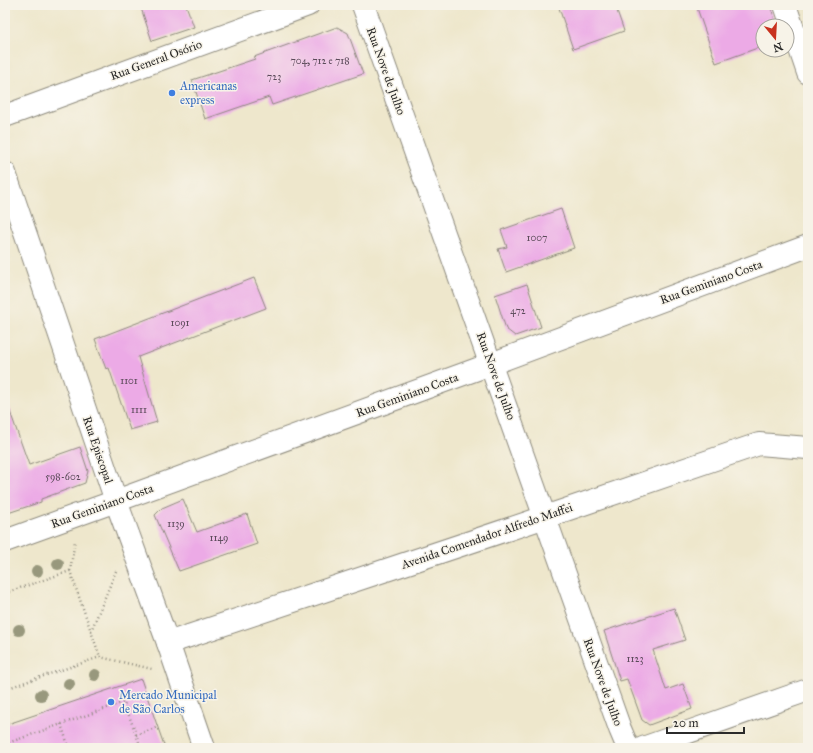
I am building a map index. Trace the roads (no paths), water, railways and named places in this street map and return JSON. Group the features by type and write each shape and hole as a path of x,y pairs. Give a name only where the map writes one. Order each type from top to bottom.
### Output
{"main road":[{"name":"Rua General Osório","path":"5,116 308,5"},
{"name":"Rua Nove de Julho","path":"363,5 628,748"},
{"path":"785,5 808,73"},
{"name":"Rua Episcopal","path":"5,173 116,501 168,643 204,748"},
{"name":"Rua Geminiano Costa","path":"5,541 491,364 808,246"},
{"name":"Avenida Comendador Alfredo Maffei","path":"168,643 759,444 808,448"},
{"path":"643,748 808,690"}],"place":[{"name":"Americanas express","path":"172,93"},
{"name":"Mercado Municipal de São Carlos","path":"111,702"}]}
